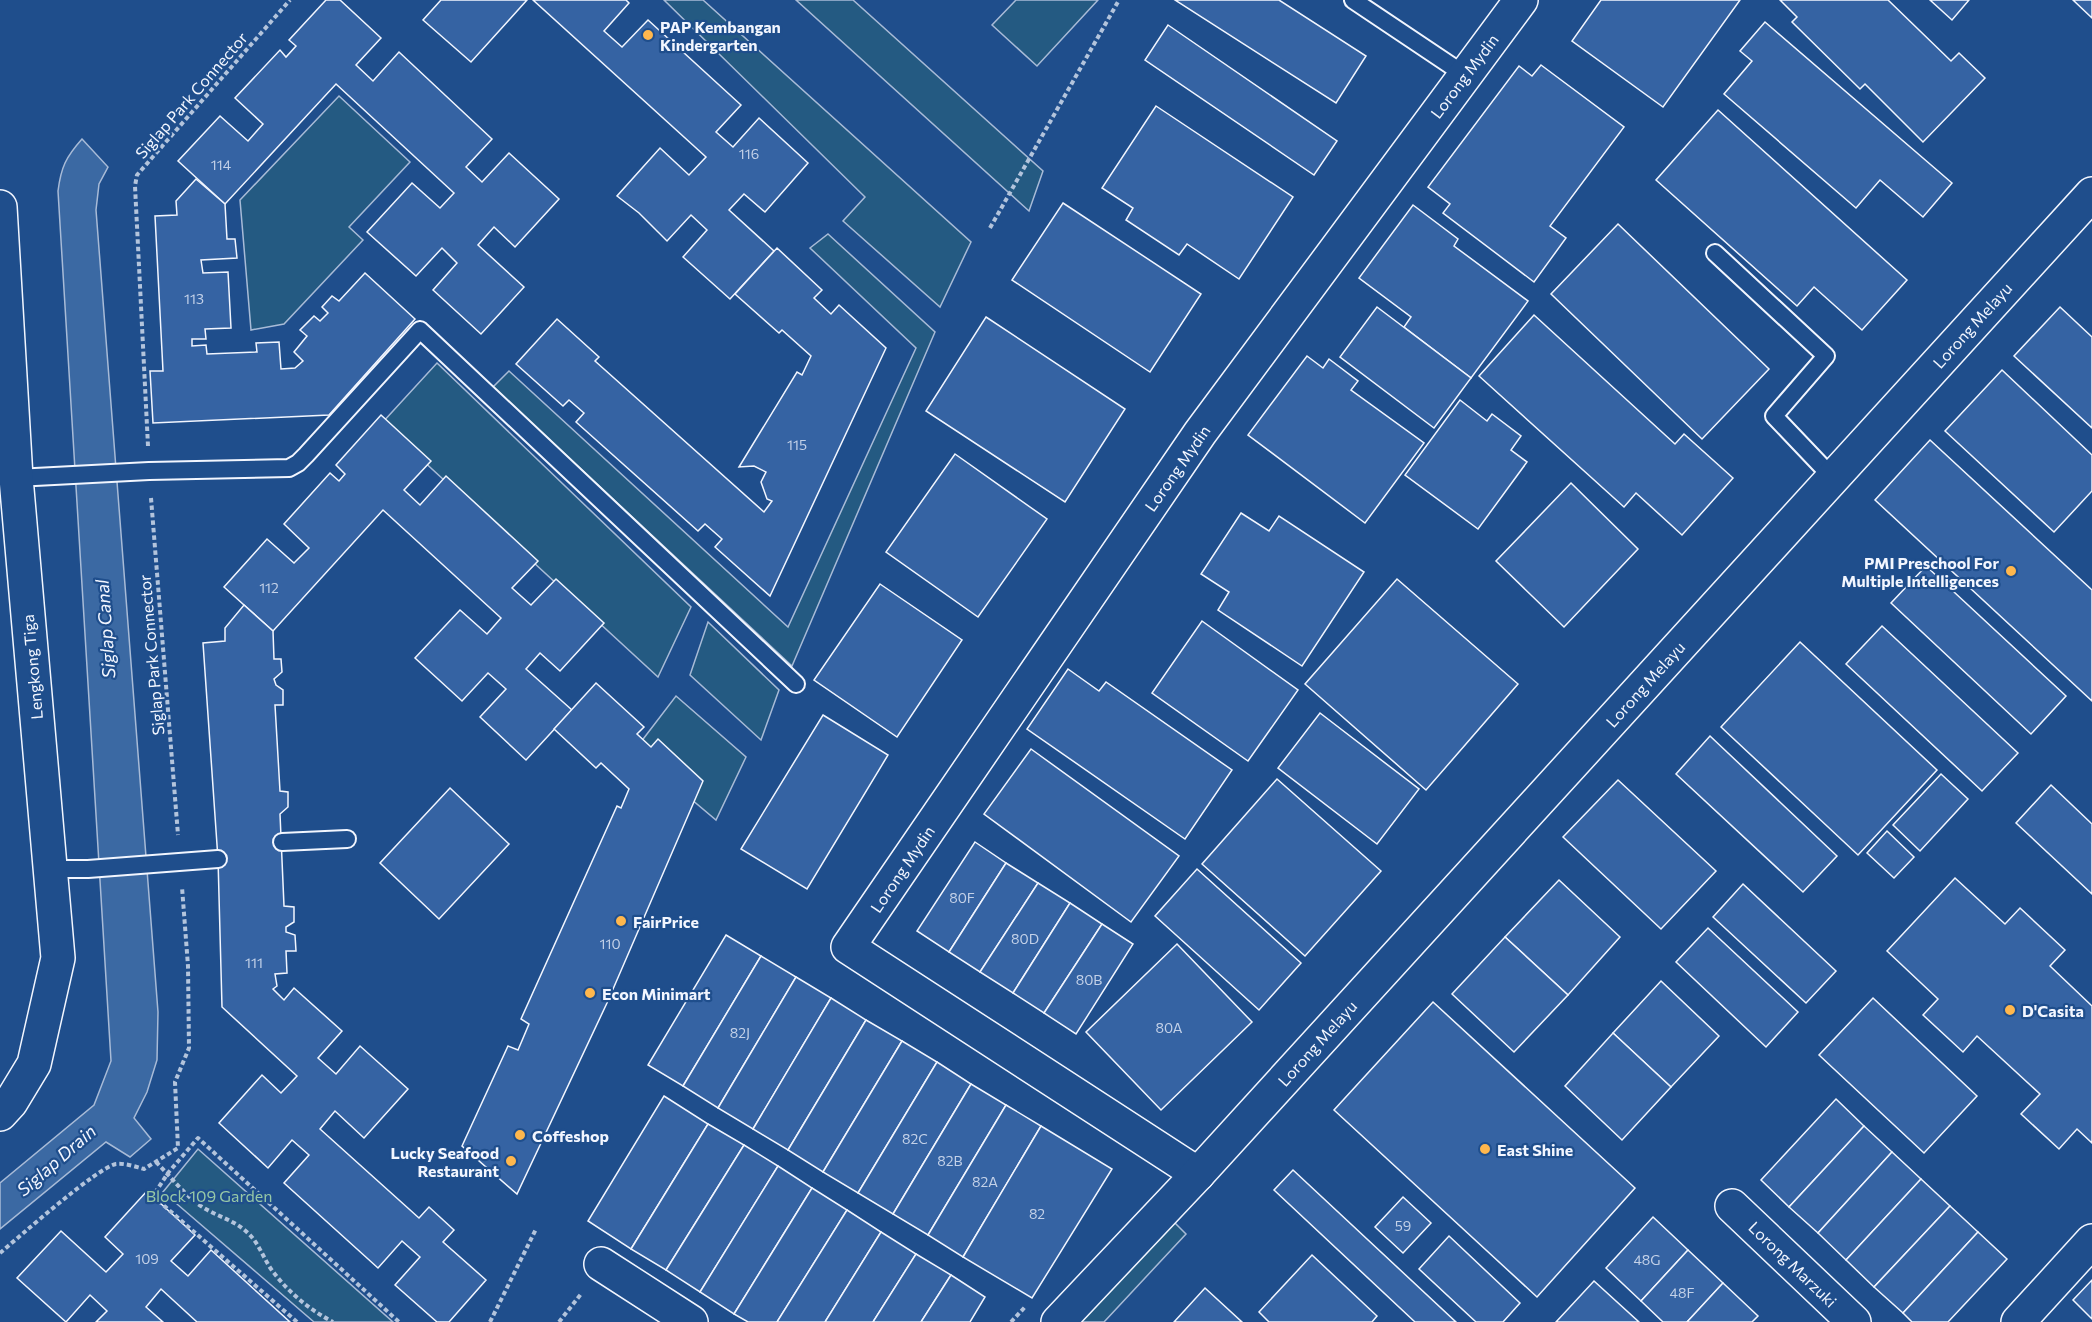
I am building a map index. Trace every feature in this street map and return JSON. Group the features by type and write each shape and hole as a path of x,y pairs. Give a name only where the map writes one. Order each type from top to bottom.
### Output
{"street":[{"name":"Lorong Mydin","path":"1198,1174 848,947 1200,433 1521,0"},
{"name":"Lorong Melayu","path":"1058,1322 1198,1174 2092,194"},
{"name":"Lengkong Tiga","path":"0,207 16,478 58,958 34,1064 11,1102 0,1114"},
{"name":"Lorong Marzuki","path":"1732,1206 1854,1322"},
{"path":"2018,1322 2092,1241"},
{"path":"592,1277 691,1322"}],"lane":[{"path":"1353,0 1465,75"},
{"path":"1715,254 1826,356 1774,416 1833,478"},
{"path":"16,478 143,471 289,468 298,463 420,330 796,684"},
{"path":"282,842 347,839"},
{"path":"50,869 88,869 218,859"}],"path":[{"name":"Siglap Park Connector","path":"156,1162 178,1148 176,1082 189,1048 188,966 143,471 135,186 137,175 290,0"},
{"path":"990,228 1119,0"},
{"path":"297,1322 153,1196 168,1173 198,1138 399,1322"},
{"path":"0,1253 106,1169 115,1164 144,1169 156,1162 200,1205 233,1221 248,1232 288,1290 333,1322"},
{"path":"490,1322 536,1229"},
{"path":"559,1322 592,1277"}],"green space":[{"path":"664,0 703,0 971,242 940,307 843,221 865,197"},
{"path":"796,0 853,0 1043,171 1029,211"},
{"path":"1016,0 1098,0 1037,66 992,25"},
{"path":"339,96 410,162 349,227 363,240 284,324 251,330 240,200"},
{"path":"828,234 935,332 792,666 493,387 509,371 788,627 916,348 810,248"},
{"path":"437,363 691,607 658,677 382,423"},
{"path":"708,622 779,690 761,740 690,675"},
{"path":"676,696 746,757 716,820 634,751"},
{"name":"Block 109 Garden","path":"198,1149 393,1322 314,1322 163,1192"},
{"path":"1172,1220 1186,1234 1104,1322 1076,1322"}],"water":[{"path":"82,139 108,167 99,184 96,210 158,1012 157,1060 147,1092 134,1118 151,1139 130,1157 106,1142 0,1229 0,1183 94,1105 111,1061 58,191 65,163"}],"building":[{"path":"326,0 340,0 381,38 356,65 373,81 399,52 492,139 466,167 482,182 509,153 559,199 515,247 494,227 478,245 524,287 481,334 433,290 457,263 442,248 416,276 367,232 412,183 440,208 454,193 336,84 225,204 178,161 220,116 248,141 263,124 235,98 280,50 286,57 296,46 289,40"},
{"path":"441,0 527,0 471,62 423,20"},
{"path":"533,0 626,0 629,3 604,31 622,47 648,20 741,105 716,132 733,147 759,118 808,163 765,212 744,194 729,210 774,251 730,299 683,257 707,230 691,215 667,241 639,213 617,196 660,148 689,175 706,157"},
{"path":"1175,0 1279,0 1366,56 1336,103"},
{"path":"1601,0 1740,0 1663,107 1572,41"},
{"path":"1780,0 1888,0 1951,61 1959,53 1985,78 1923,142 1865,84 1860,89 1792,22 1797,17"},
{"path":"1930,0 1969,0 1952,20"},
{"path":"2073,0 2092,0 2092,18"},
{"path":"1765,22 1952,183 1923,217 1880,180 1856,208 1724,94 1752,61 1740,51"},
{"path":"1168,25 1337,141 1314,175 1145,60"},
{"path":"1541,65 1624,127 1550,226 1566,238 1534,282 1443,213 1450,204 1428,187 1519,66 1532,76"},
{"path":"1156,106 1293,197 1239,279 1187,244 1179,255 1126,220 1133,208 1102,188"},
{"path":"1718,110 1907,280 1862,330 1814,287 1797,306 1656,180"},
{"path":"196,179 225,204 227,239 235,239 237,258 201,260 203,273 228,272 231,328 205,329 206,339 192,339 192,346 206,345 207,354 257,352 256,343 279,342 281,369 295,368 303,361 294,352 307,336 300,330 314,316 320,321 328,313 322,307 332,296 339,301 365,273 415,319 329,415 153,423 150,371 163,371 155,216 177,215 176,201"},
{"path":"1063,203 1201,294 1150,372 1012,280"},
{"path":"1413,205 1458,239 1454,246 1528,301 1471,378 1404,327 1411,317 1359,278"},
{"path":"1618,224 1769,369 1702,439 1551,294"},
{"path":"777,248 822,290 814,298 831,314 839,305 886,348 770,596 715,547 722,539 705,524 698,531 576,422 584,413 569,400 563,406 516,364 557,319 599,357 595,361 764,512 772,501 767,499 761,482 766,472 754,466 739,467 797,372 802,375 811,356 782,330 779,333 735,294"},
{"path":"1377,307 1471,378 1434,428 1340,357"},
{"path":"2060,307 2092,337 2092,428 2014,356"},
{"path":"1534,315 1675,444 1684,434 1733,478 1682,535 1636,493 1624,507 1479,376"},
{"path":"986,317 1125,409 1065,502 926,411"},
{"path":"1307,356 1323,368 1329,359 1358,381 1351,390 1424,443 1365,523 1248,435"},
{"path":"2002,370 2092,455 2092,491 2054,532 1945,431"},
{"path":"1460,400 1487,421 1492,414 1521,436 1511,450 1527,462 1478,529 1405,475"},
{"path":"381,415 431,461 404,490 420,505 446,476 538,561 512,588 531,605 556,579 604,623 560,671 540,653 526,669 572,710 526,760 480,717 506,689 488,673 462,701 415,658 460,610 487,634 501,618 383,510 273,631 224,587 267,539 294,563 309,548 284,524 330,473 339,481 345,474 336,465"},
{"name":"PMI Preschool For Multiple Intelligences","path":"1930,440 2092,590 2092,701 1875,500"},
{"path":"955,454 1047,519 978,617 886,552"},
{"path":"1571,483 1638,549 1564,627 1496,561"},
{"path":"1241,513 1269,531 1279,516 1364,572 1302,666 1218,610 1229,592 1201,574"},
{"path":"1926,566 2066,696 2031,734 1891,603"},
{"path":"1397,579 1518,684 1426,790 1305,684"},
{"path":"880,584 962,640 897,737 814,680"},
{"path":"244,605 273,631 274,659 281,659 282,672 274,679 276,685 283,690 283,705 275,705 280,791 288,792 288,807 280,814 284,906 294,907 294,922 286,927 286,932 295,935 296,951 286,951 287,973 275,974 277,986 273,989 284,1000 294,988 342,1031 318,1058 336,1074 360,1046 408,1089 364,1138 335,1111 320,1129 419,1218 429,1207 454,1230 443,1242 486,1280 449,1322 437,1322 395,1285 420,1257 402,1241 378,1268 284,1183 309,1155 292,1140 268,1168 219,1123 262,1075 281,1093 297,1076 222,1007 218,859 203,643 225,641 225,628"},
{"path":"1202,621 1298,690 1248,761 1152,693"},
{"path":"1882,626 2018,753 1982,791 1846,664"},
{"path":"1800,642 1937,770 1858,855 1721,727"},
{"path":"1068,669 1099,691 1106,682 1232,770 1185,839 1027,729"},
{"path":"596,683 644,727 637,734 651,747 658,739 703,781 607,1003 517,1194 462,1146 508,1046 518,1050 529,1024 521,1019 617,806 621,808 629,789 601,763 596,768 554,729"},
{"path":"1320,713 1419,789 1377,844 1278,768"},
{"path":"823,715 888,755 807,889 741,849"},
{"path":"1710,736 1837,856 1803,892 1676,774"},
{"path":"1031,749 1179,856 1131,922 984,814"},
{"path":"1941,774 1968,799 1920,851 1893,825"},
{"path":"1277,779 1381,871 1305,956 1202,864"},
{"path":"1618,780 1716,871 1661,929 1563,837"},
{"path":"2051,785 2092,824 2092,894 2016,823"},
{"path":"450,788 509,844 439,919 380,863"},
{"path":"1887,831 1914,857 1894,878 1867,853"},
{"path":"975,842 1006,863 949,952 917,931"},
{"path":"1006,863 1038,883 980,972 949,952"},
{"path":"1197,869 1301,963 1259,1010 1155,916"},
{"name":"D'Casita","path":"1955,878 2005,924 2020,908 2065,950 2050,966 2092,1006 2092,1143 2077,1129 2059,1149 2021,1114 2040,1094 1977,1036 1963,1052 1923,1015 1938,999 1887,951"},
{"path":"1559,880 1620,937 1568,995 1505,937"},
{"path":"1038,883 1070,903 1013,993 980,972"},
{"path":"1743,884 1836,971 1806,1003 1713,917"},
{"path":"1070,903 1102,924 1044,1013 1013,993"},
{"path":"1102,924 1133,944 1076,1034 1044,1013"},
{"path":"1708,928 1798,1012 1766,1047 1676,962"},
{"path":"726,935 761,956 683,1086 648,1065"},
{"path":"1505,937 1568,995 1514,1052 1452,994"},
{"path":"1177,944 1252,1022 1161,1110 1086,1032"},
{"path":"761,956 796,977 718,1108 683,1086"},
{"path":"796,977 831,998 753,1129 718,1108"},
{"path":"1661,981 1719,1036 1671,1087 1613,1033"},
{"path":"831,998 866,1020 788,1150 753,1129"},
{"path":"1873,998 1977,1096 1924,1153 1819,1055"},
{"name":"East Shine","path":"1433,1002 1635,1188 1537,1297 1334,1110"},
{"path":"866,1020 902,1041 823,1172 788,1150"},
{"path":"1613,1033 1671,1087 1622,1140 1565,1086"},
{"path":"902,1041 937,1062 858,1193 823,1172"},
{"path":"937,1062 971,1084 893,1214 858,1193"},
{"path":"971,1084 1006,1105 928,1235 893,1214"},
{"path":"664,1096 708,1124 631,1249 588,1221"},
{"path":"1836,1099 1864,1126 1789,1207 1761,1180"},
{"path":"1006,1105 1041,1126 963,1257 928,1235"},
{"path":"708,1124 744,1145 666,1270 631,1249"},
{"path":"1041,1126 1112,1169 1032,1298 963,1257"},
{"path":"1864,1126 1892,1152 1818,1233 1789,1207"},
{"path":"744,1145 778,1166 700,1292 666,1270"},
{"path":"1892,1152 1921,1179 1846,1260 1818,1233"},
{"path":"778,1166 812,1188 734,1314 700,1292"},
{"path":"1293,1170 1456,1322 1415,1322 1274,1190"},
{"path":"1921,1179 1950,1206 1874,1287 1846,1260"},
{"path":"812,1188 847,1210 777,1322 748,1322 734,1314"},
{"path":"147,1191 195,1235 171,1261 188,1276 211,1250 290,1322 197,1322 161,1289 146,1307 163,1322 96,1322 107,1311 90,1295 66,1322 17,1278 61,1231 106,1272 123,1254 105,1237"},
{"path":"1403,1197 1431,1223 1403,1253 1375,1227"},
{"path":"1950,1206 1978,1232 1903,1313 1874,1287"},
{"path":"847,1210 881,1232 825,1322 777,1322"},
{"path":"1653,1217 1688,1250 1641,1301 1606,1268"},
{"path":"881,1232 916,1254 873,1322 825,1322"},
{"path":"1978,1232 2007,1259 1948,1322 1912,1322 1903,1313"},
{"path":"1449,1236 1520,1303 1503,1322 1476,1322 1419,1269"},
{"path":"1688,1250 1723,1283 1687,1322 1663,1322 1641,1301"},
{"path":"916,1254 951,1275 921,1322 873,1322"},
{"path":"1312,1255 1377,1316 1372,1322 1269,1322 1259,1312"},
{"path":"951,1275 985,1297 970,1322 921,1322"},
{"path":"2092,1280 2092,1319 2073,1300"},
{"path":"1594,1281 1639,1322 1556,1322"},
{"path":"1723,1283 1758,1316 1752,1322 1687,1322"},
{"path":"1205,1288 1242,1322 1174,1322"}],"place":[{"name":"PAP Kembangan Kindergarten","path":"648,35"},
{"name":"PMI Preschool For Multiple Intelligences","path":"2011,571"},
{"name":"FairPrice","path":"621,921"},
{"name":"Econ Minimart","path":"590,993"},
{"name":"D'Casita","path":"2010,1010"},
{"name":"Coffeshop","path":"520,1135"},
{"name":"East Shine","path":"1485,1149"},
{"name":"Lucky Seafood Restaurant","path":"511,1161"}],"water label":[{"name":"Siglap Canal","path":"105,629"},
{"name":"Siglap Drain","path":"56,1160"}]}
